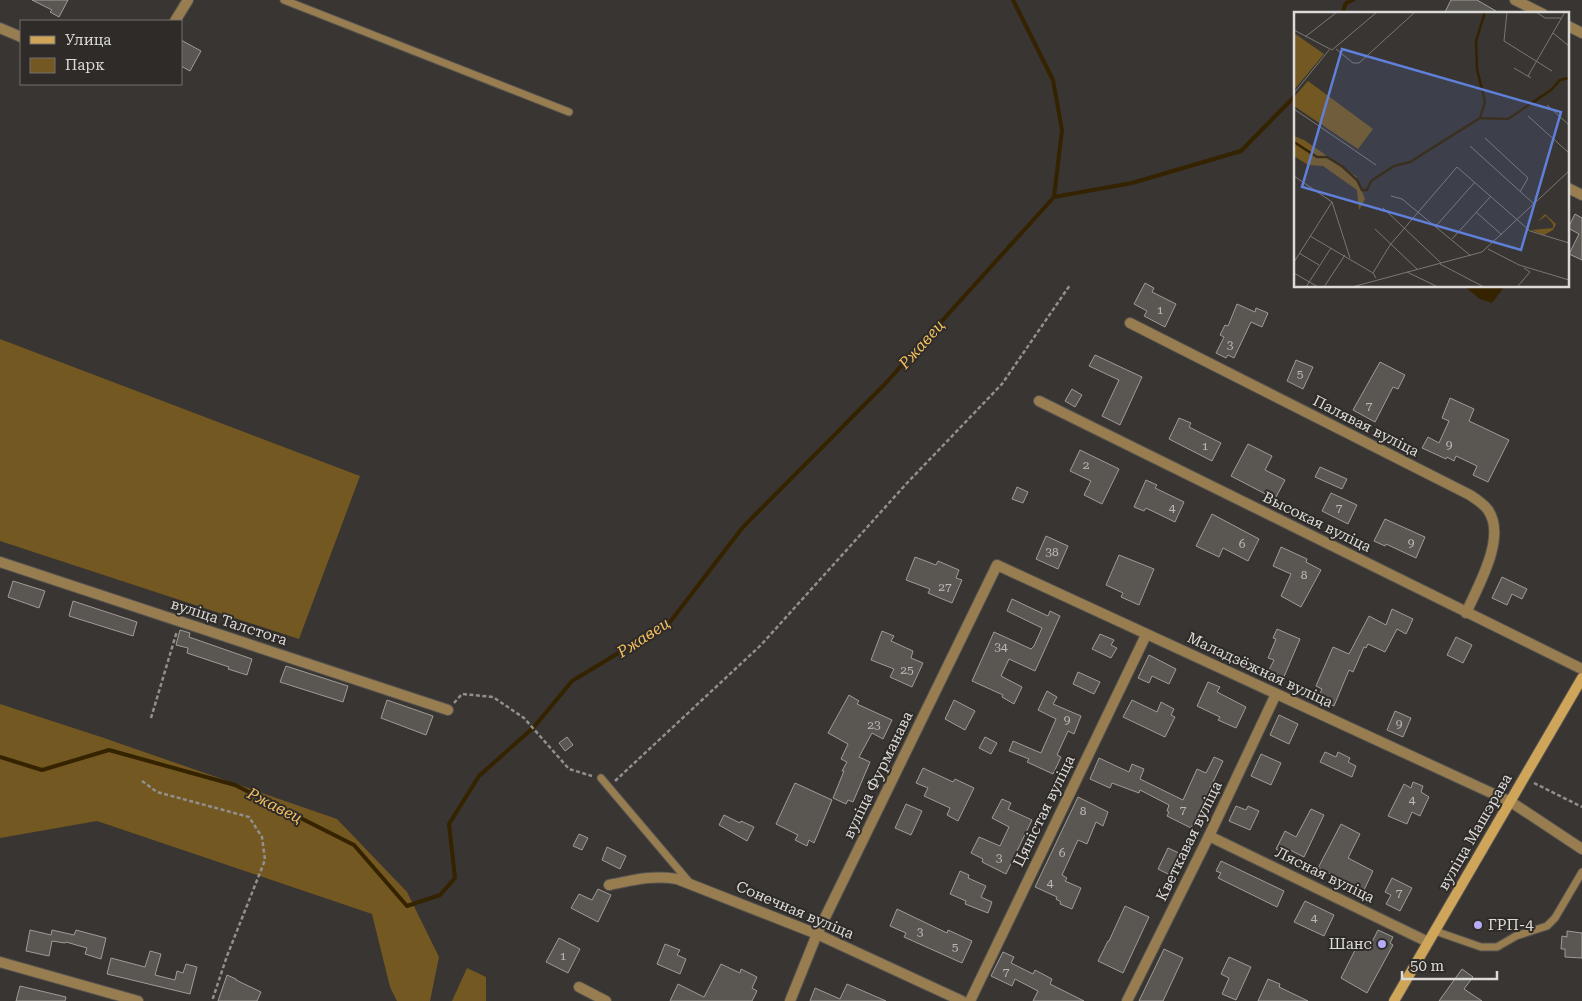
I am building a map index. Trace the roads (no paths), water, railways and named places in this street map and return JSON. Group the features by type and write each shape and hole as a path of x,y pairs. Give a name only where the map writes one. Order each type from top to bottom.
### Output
{"main road":[{"name":"вуліца Машэрава","path":"1394,1001 1582,678"}],"street":[{"path":"176,20 188,0"},
{"path":"1515,0 1539,12"},
{"path":"1570,27 1582,33"},
{"path":"0,28 20,37"},
{"path":"1570,189 1582,195"},
{"name":"Палявая вуліца","path":"1130,323 1470,495 1488,510 1496,527 1491,555 1466,613"},
{"name":"Высокая вуліца","path":"1039,401 1582,670"},
{"name":"вуліца Талстога","path":"0,562 448,710"},
{"name":"Маладзёжная вуліца","path":"997,565 1511,802 1582,849"},
{"name":"вуліца Фурманава","path":"790,1001 817,934 997,565"},
{"name":"Цяністая вуліца","path":"970,1001 1146,635"},
{"name":"Кветкавая вуліца","path":"1127,1001 1209,836 1276,694"},
{"name":"Лясная вуліца","path":"1209,836 1428,942"},
{"name":"Сонечная вуліца","path":"609,886 660,876 678,879 817,934 962,1001"},
{"path":"0,962 138,1001"},
{"path":"579,987 606,1001"}],"lane":[{"path":"284,0 569,112"},
{"path":"601,778 690,884"},
{"path":"1435,931 1481,946 1497,947 1516,936 1547,926 1555,918 1582,872"}],"waterway":[{"path":"1013,0 1053,80 1062,130 1054,197"},
{"name":"Ржавец","path":"1343,12 1346,3 1353,0"},
{"name":"Ржавец","path":"0,757 42,770 109,750 235,785 354,845 407,906 440,895 455,878 449,824 479,776 534,727 572,681 670,622 743,527 884,385 1054,197 1132,183 1241,151 1294,97"}],"place":[{"name":"ГРП-4","path":"1478,925"},
{"name":"Шанс","path":"1382,944"}]}
